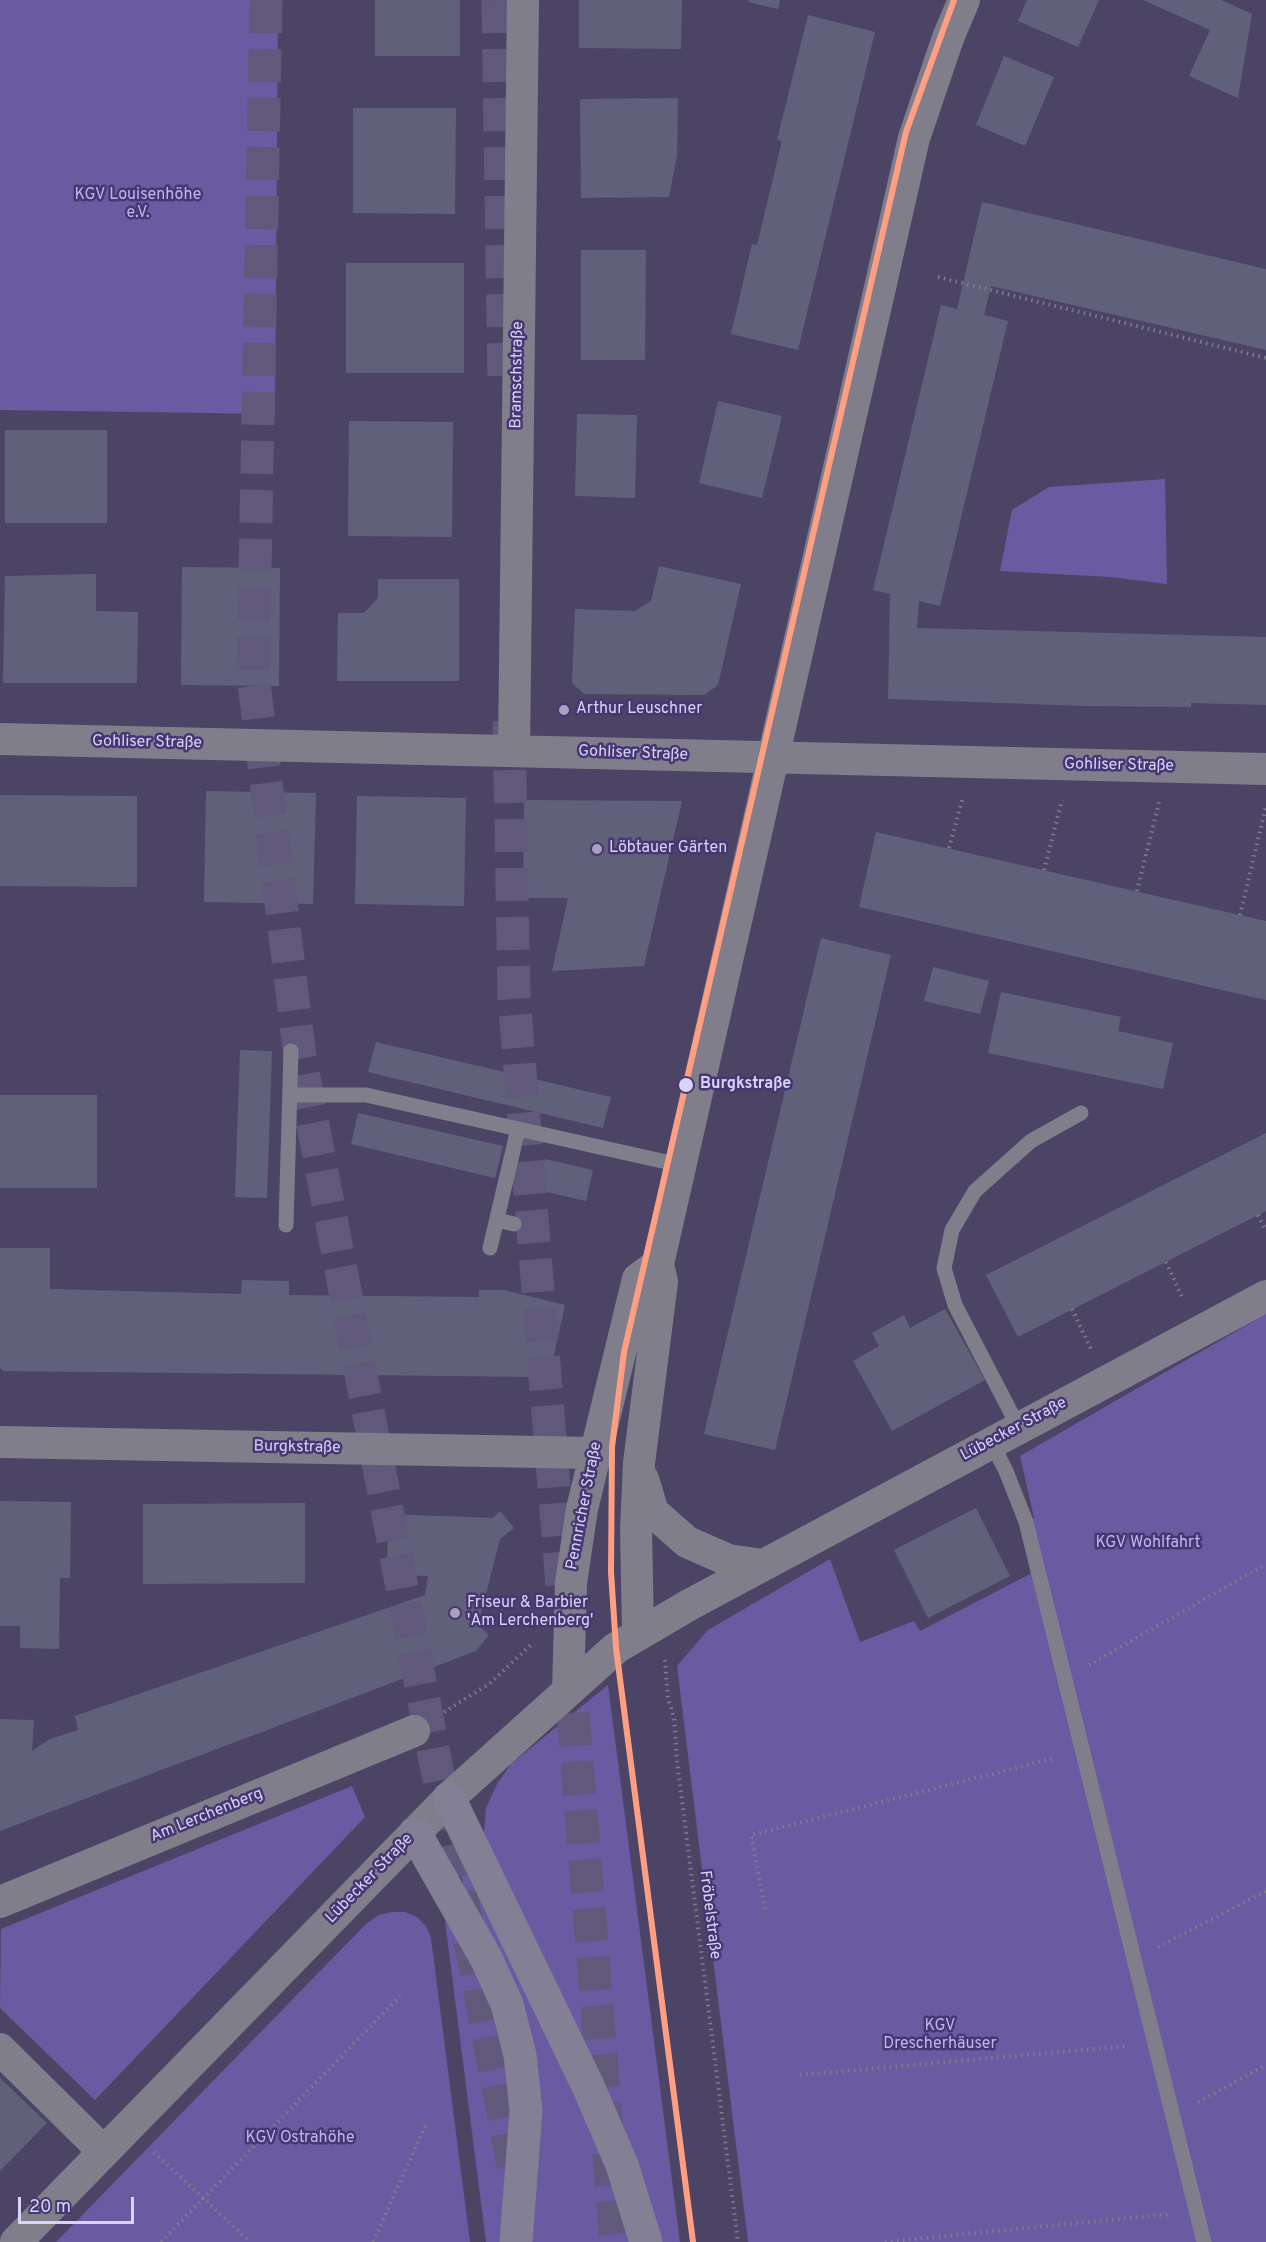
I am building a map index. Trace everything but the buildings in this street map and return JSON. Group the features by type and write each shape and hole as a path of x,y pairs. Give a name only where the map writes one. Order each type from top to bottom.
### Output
{"main road":[{"path":"449,1798 588,2086 622,2165 646,2242"},
{"path":"415,1833 486,1958 507,2004 520,2055 525,2110 516,2242"}],"street":[{"name":"Bramschstraße","path":"514,750 523,0"},
{"path":"638,1632 636,1529 639,1463 662,1282 658,1264 914,138 948,38 964,0"},
{"name":"Gohliser Straße","path":"0,739 1266,769"},
{"name":"Pennricher Straße","path":"568,1691 571,1583 582,1509 638,1279 658,1264"},
{"name":"Lübecker Straße","path":"16,2242 449,1798 616,1648 638,1632 1266,1296"},
{"name":"Burgkstraße","path":"0,1442 594,1453"},
{"path":"639,1463 653,1512 687,1542 728,1560 763,1565"},
{"name":"Am Lerchenberg","path":"0,1902 414,1731"},
{"path":"0,2049 104,2152"}],"lane":[{"path":"286,1225 291,1051"},
{"path":"290,1095 366,1095 680,1165"},
{"path":"1019,1428 955,1305 944,1268 952,1230 975,1191 1031,1141 1081,1113"},
{"path":"490,1248 518,1129"},
{"path":"497,1220 514,1224"},
{"path":"991,1442 1006,1471 1026,1521 1204,2242"}],"path":[{"path":"938,277 1266,358"},
{"path":"949,848 972,762"},
{"path":"1044,870 1071,765"},
{"path":"1137,891 1168,767"},
{"path":"1240,915 1266,805"},
{"path":"1258,1215 1266,1231"},
{"path":"1072,1309 1107,1381"},
{"path":"1064,1679 1266,1564"},
{"path":"414,1731 489,1684 537,1640"},
{"name":"Fröbelstraße","path":"673,1653 665,1660 669,1699 674,1717 738,2242"},
{"path":"765,1909 751,1835 1082,1751"},
{"path":"1134,1960 1266,1890"},
{"path":"161,2242 400,1996"},
{"path":"800,2075 1155,2043"},
{"path":"1172,2116 1266,2065"},
{"path":"373,2242 428,2122"},
{"path":"129,2126 250,2242"},
{"path":"885,2242 1196,2212"}],"green space":[{"name":"KGV Louisenhöhe e.V.","path":"0,0 278,0 275,414 0,410"},
{"path":"1165,479 1167,584 1110,577 1000,571 1012,510 1049,487"},
{"name":"KGV Drescherhäuser","path":"1266,1314 1266,2242 748,2242 677,1666 708,1630 830,1559 860,1642 914,1621 920,1631 1034,1572 1022,1522 1034,1518 1020,1456"},
{"path":"608,1685 680,2242 658,2242 484,1832 486,1808 497,1784 511,1764"},
{"path":"352,1786 365,1817 95,2100 0,2008 1,1929"},
{"path":"463,1865 598,2136 635,2242 528,2242 534,2158 461,1876"},
{"name":"KGV Ostrahöhe","path":"405,1912 417,1917 426,1926 431,1938 470,2242 56,2242 366,1924 379,1915"},
{"path":"445,1921 469,1949 484,1982 512,2088 506,2242 486,2242"}],"tunnel":[{"path":"266,0 253,675 300,1057 516,2180"},
{"path":"498,0 504,387"},
{"path":"509,721 514,997 563,1597"},
{"path":"569,1664 616,2242"}],"transit line":[{"path":"693,2242 616,1648 611,1572 612,1447 624,1352 906,132 954,0"}],"place":[{"name":"Arthur Leuschner","path":"564,710"},
{"name":"Löbtauer Gärten","path":"597,849"},
{"name":"Burgkstraße","path":"686,1085"},
{"name":"Friseur & Barbier 'Am Lerchenberg'","path":"455,1613"}],"park label":[{"name":"KGV Wohlfahrt","path":"1148,1544"}]}
